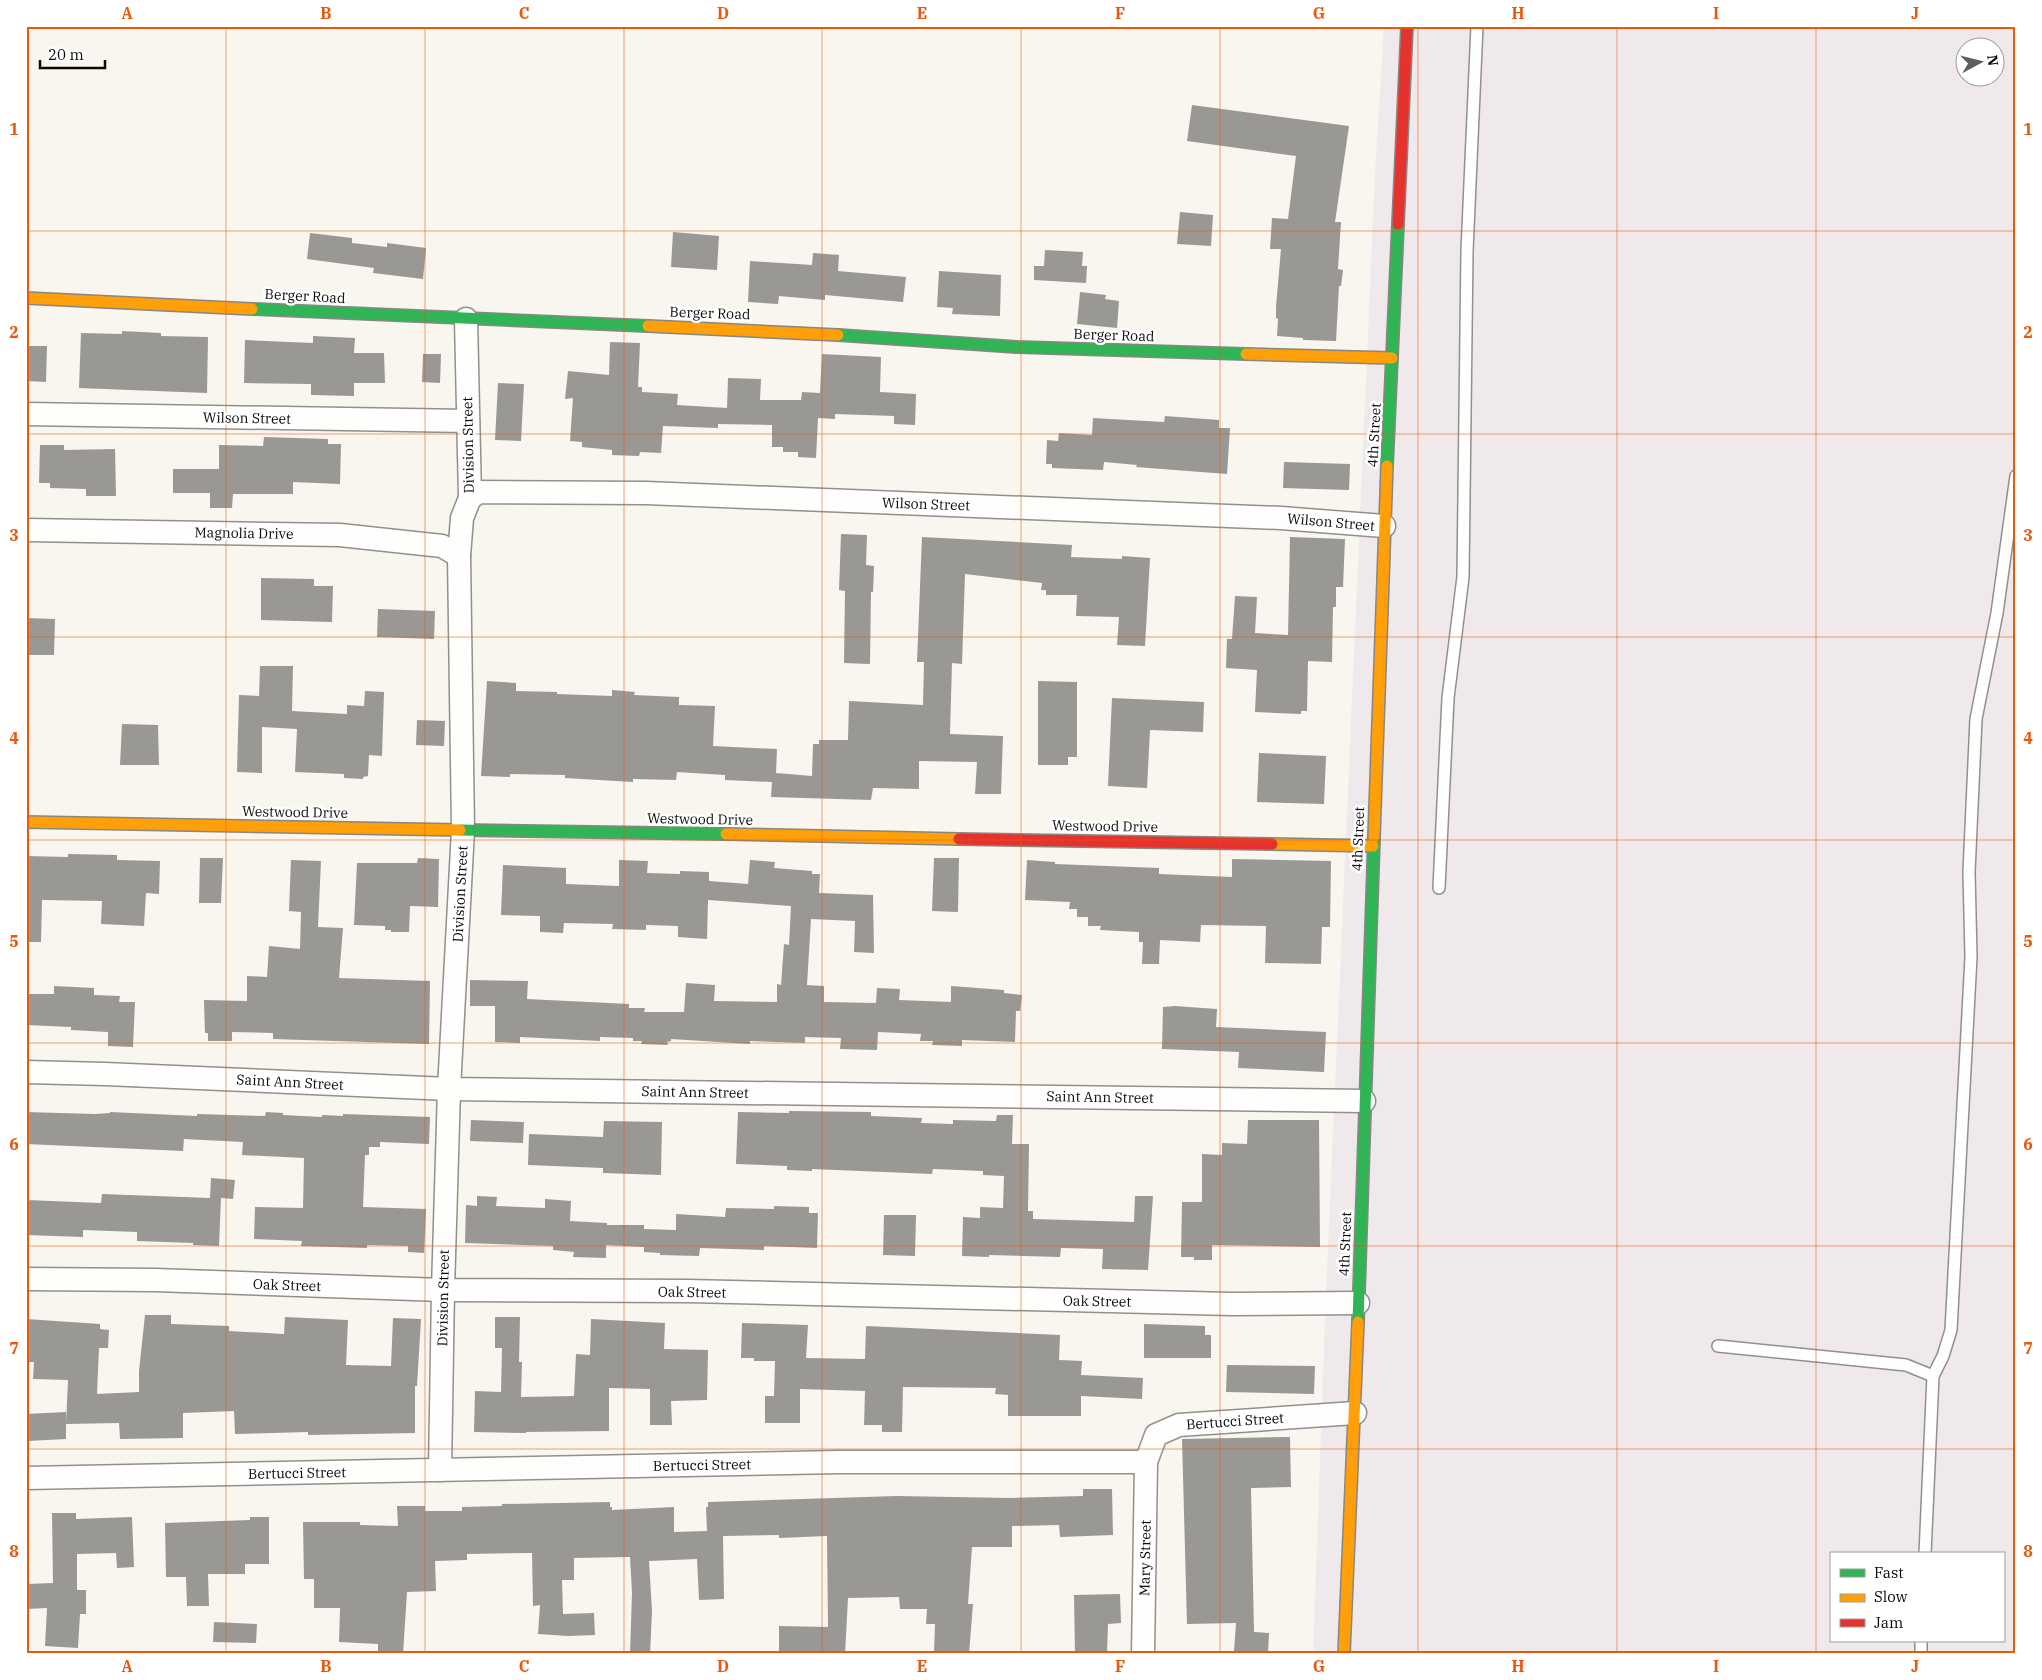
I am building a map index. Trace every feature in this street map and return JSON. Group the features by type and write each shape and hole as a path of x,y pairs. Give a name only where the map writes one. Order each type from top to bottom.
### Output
{"street":[{"name":"4th Street","path":"1344,1654 1355,1413 1384,526 1407,26"},
{"name":"Berger Road","path":"26,298 466,319 764,330 1017,347 1392,358"},
{"name":"Division Street","path":"440,1470 449,1089 463,830 459,556 462,518 470,498 466,319"},
{"name":"Wilson Street","path":"26,414 468,421"},
{"name":"Wilson Street","path":"470,498 479,492 646,493 1281,518 1384,526"},
{"name":"Magnolia Drive","path":"26,530 340,535 442,546 459,556"},
{"name":"Westwood Drive","path":"26,822 1373,846"},
{"name":"Saint Ann Street","path":"26,1072 449,1089 1364,1101"},
{"name":"Oak Street","path":"26,1279 155,1280 443,1290 688,1291 1232,1304 1358,1303"},
{"name":"Bertucci Street","path":"26,1478 839,1462 1146,1462 1156,1435 1179,1425 1355,1413"},
{"name":"Mary Street","path":"1143,1654 1146,1462"}],"lane":[{"path":"1439,888 1448,698 1463,576 1467,251 1477,26"},
{"path":"1925,1552 1933,1376 1944,1356 1951,1330 1971,957 1969,872 1976,719 1997,613 2016,476"},
{"path":"1718,1346 1906,1365 1933,1376"}],"shaded area":[{"path":"1384,26 2016,26 2016,1654 1313,1654 1326,1293 1375,173"}],"building":[{"path":"1192,105 1349,126 1335,222 1341,222 1338,269 1343,270 1341,286 1339,286 1336,341 1303,340 1303,338 1277,336 1278,319 1276,318 1276,307 1281,249 1270,249 1272,218 1288,219 1296,156 1187,141"},
{"path":"1180,212 1213,215 1211,246 1177,244"},
{"path":"673,232 719,236 717,270 671,267"},
{"path":"310,233 352,238 352,243 387,247 387,243 426,248 423,279 373,273 374,268 307,259"},
{"path":"1045,250 1083,252 1082,266 1087,266 1086,283 1034,280 1034,266 1044,266"},
{"path":"813,253 839,255 838,271 906,277 903,302 825,295 825,300 779,296 778,304 748,302 750,261 812,265"},
{"path":"939,271 1001,275 1000,316 952,314 953,308 937,307"},
{"path":"1080,292 1106,295 1105,299 1119,301 1117,328 1077,324"},
{"path":"122,331 161,333 161,336 208,337 207,393 79,388 81,333 122,334"},
{"path":"313,336 355,338 354,353 384,353 385,383 354,383 354,396 311,395 311,384 244,383 245,340 313,343"},
{"path":"610,342 640,343 638,387 642,387 642,392 678,394 677,405 727,408 728,378 761,379 760,400 801,400 802,392 820,393 822,354 881,357 880,392 916,394 915,425 894,424 894,416 835,414 835,419 818,418 816,458 798,457 798,452 783,452 783,447 772,447 772,425 718,424 718,428 663,426 661,453 640,452 639,456 612,455 612,450 582,447 582,442 570,441 573,398 565,399 568,371 609,375"},
{"path":"26,346 47,346 46,382 26,381"},
{"path":"423,354 441,354 440,383 422,382"},
{"path":"498,383 524,384 521,441 495,440"},
{"path":"1165,416 1219,420 1219,428 1230,428 1227,474 1136,467 1137,465 1104,462 1103,470 1052,468 1052,464 1046,464 1047,440 1058,441 1059,433 1092,435 1093,418 1164,422"},
{"path":"264,437 328,439 328,444 341,444 340,484 293,482 293,494 233,494 232,508 210,508 210,493 173,493 173,469 219,469 219,445 263,446"},
{"path":"40,445 64,445 64,450 115,449 116,496 86,496 86,489 50,488 50,483 39,483"},
{"path":"1284,462 1350,464 1349,490 1283,488"},
{"path":"841,534 867,535 866,565 874,566 873,592 871,592 870,664 844,663 845,591 839,590"},
{"path":"922,537 1072,545 1071,557 1122,559 1122,556 1150,558 1145,646 1117,645 1119,617 1076,616 1077,595 1046,595 1046,590 1041,590 1042,583 965,574 962,664 952,663 950,734 1003,736 1001,794 975,794 977,762 919,761 919,789 873,788 871,800 771,797 772,782 725,780 725,775 677,772 676,780 633,779 633,782 565,778 565,775 510,774 510,777 481,776 487,681 516,683 516,691 612,696 612,690 635,692 634,695 679,697 679,705 715,706 713,746 777,749 776,773 812,776 813,744 819,744 819,740 848,740 849,701 923,705 924,662 917,662"},
{"path":"1290,537 1345,539 1343,587 1336,587 1336,607 1333,607 1332,662 1308,661 1307,711 1301,711 1301,714 1255,712 1257,670 1226,668 1227,639 1232,639 1235,596 1257,597 1255,633 1288,635"},
{"path":"261,578 314,579 314,586 333,586 332,622 261,620"},
{"path":"378,609 435,611 434,639 377,637"},
{"path":"26,618 55,619 54,655 26,655"},
{"path":"260,666 293,666 292,711 347,714 347,705 364,706 365,691 384,692 382,756 369,755 368,776 363,777 363,779 344,778 344,774 295,772 297,729 262,727 262,773 237,772 239,695 259,696"},
{"path":"1038,681 1077,682 1077,757 1068,757 1068,765 1038,765"},
{"path":"1112,698 1204,702 1203,732 1150,730 1147,788 1108,786"},
{"path":"417,720 445,721 444,746 416,745"},
{"path":"122,724 158,725 159,765 120,765"},
{"path":"1259,753 1326,756 1324,804 1257,802"},
{"path":"68,854 117,855 117,860 160,861 159,894 146,893 144,926 101,924 102,901 42,900 41,942 26,942 26,856 68,857"},
{"path":"200,858 223,858 221,903 199,903"},
{"path":"418,858 439,859 438,907 410,906 409,932 391,932 391,930 385,930 385,926 354,925 357,863 417,863"},
{"path":"934,858 959,858 958,912 932,911"},
{"path":"1232,859 1331,861 1330,927 1322,927 1321,964 1265,963 1266,926 1201,925 1200,942 1160,940 1159,964 1142,964 1143,942 1139,942 1139,932 1100,930 1101,926 1088,926 1088,917 1077,917 1077,909 1069,909 1070,902 1025,900 1027,860 1055,862 1055,864 1159,868 1159,874 1232,877"},
{"path":"291,860 321,861 318,927 343,928 339,978 430,981 429,1044 273,1039 273,1033 232,1032 232,1041 208,1041 208,1033 205,1033 204,1000 247,1001 247,976 267,977 269,946 300,949 301,912 289,911"},
{"path":"619,860 648,861 647,873 680,874 680,871 709,872 709,881 748,884 750,860 775,862 774,868 812,871 812,874 820,874 819,893 873,895 874,953 854,952 855,921 811,919 807,985 824,986 824,1002 876,1003 877,988 900,989 899,1000 951,1002 951,986 1004,990 1004,993 1022,995 1020,1011 1016,1011 1015,1042 962,1040 962,1046 932,1045 933,1041 920,1041 921,1034 878,1032 877,1050 840,1049 841,1038 805,1037 805,1043 750,1041 750,1044 671,1039 671,1041 667,1042 668,1045 641,1044 642,1041 633,1041 633,1038 600,1037 600,1041 520,1037 520,1043 495,1042 495,1006 470,1006 470,980 528,981 527,999 629,1004 629,1008 645,1008 644,1012 684,1012 686,983 715,985 714,1001 777,1002 777,984 781,985 784,944 789,945 791,906 708,900 707,939 678,937 678,926 646,925 646,930 612,929 613,924 564,923 563,933 540,932 540,916 501,915 503,865 566,868 566,884 619,886"},
{"path":"54,986 94,988 94,995 120,996 119,1002 135,1002 133,1047 108,1046 108,1032 71,1030 71,1027 26,1025 26,994 54,994"},
{"path":"1163,1007 1217,1009 1216,1027 1326,1032 1324,1072 1238,1068 1239,1052 1162,1049"},
{"path":"789,1111 871,1112 871,1116 922,1118 921,1123 953,1124 953,1120 996,1121 997,1115 1013,1115 1012,1144 1029,1144 1028,1211 1033,1211 1033,1219 1134,1222 1135,1196 1153,1196 1148,1270 1102,1269 1103,1249 1061,1248 1060,1257 962,1256 963,1217 980,1218 980,1207 1003,1208 1004,1176 983,1175 983,1171 933,1169 932,1174 812,1169 812,1171 787,1170 787,1166 736,1164 738,1112 789,1113"},
{"path":"26,1112 265,1116 266,1112 322,1117 322,1115 343,1116 343,1114 430,1117 429,1144 380,1142 380,1147 369,1147 369,1155 365,1155 363,1207 426,1209 424,1253 408,1252 408,1246 367,1245 367,1248 301,1246 302,1241 254,1239 255,1207 303,1208 304,1158 242,1155 243,1142 184,1139 183,1151 26,1144"},
{"path":"471,1120 524,1122 523,1143 470,1141"},
{"path":"1248,1120 1319,1120 1320,1247 1212,1245 1212,1260 1194,1260 1194,1257 1181,1257 1182,1202 1202,1202 1202,1154 1222,1155 1222,1143 1247,1144"},
{"path":"604,1121 662,1122 661,1175 603,1173 603,1168 528,1165 529,1134 603,1137"},
{"path":"211,1178 235,1180 233,1199 221,1198 219,1246 137,1241 137,1232 83,1230 83,1237 26,1235 26,1200 101,1203 102,1194 210,1198"},
{"path":"477,1196 497,1197 496,1206 545,1208 545,1199 571,1201 570,1221 607,1223 607,1225 644,1225 644,1229 676,1230 676,1214 725,1217 726,1208 774,1209 774,1206 809,1207 809,1213 818,1213 817,1248 764,1246 764,1250 700,1248 699,1256 660,1255 660,1253 644,1252 644,1247 606,1245 606,1258 573,1257 574,1252 553,1250 553,1246 465,1243 466,1205 477,1206"},
{"path":"884,1215 916,1215 915,1256 883,1255"},
{"path":"145,1315 171,1315 171,1324 229,1326 229,1331 284,1334 285,1317 348,1320 346,1365 391,1366 393,1318 421,1319 417,1386 415,1386 415,1433 308,1435 308,1432 235,1434 234,1411 183,1413 183,1438 120,1439 119,1423 66,1424 68,1380 33,1379 34,1362 26,1362 26,1319 100,1324 100,1329 109,1330 108,1348 99,1348 97,1394 139,1392 139,1371"},
{"path":"495,1317 520,1317 519,1362 522,1362 521,1397 574,1396 576,1354 590,1355 591,1319 665,1323 664,1349 708,1350 707,1400 671,1401 672,1425 650,1425 650,1389 609,1388 609,1431 474,1432 475,1391 501,1392 502,1348 495,1348"},
{"path":"742,1323 808,1325 806,1358 865,1359 866,1326 1060,1335 1059,1360 1082,1361 1081,1375 1143,1378 1142,1399 1081,1396 1081,1416 1008,1416 1008,1395 995,1394 996,1388 903,1387 902,1432 882,1432 882,1425 864,1425 865,1391 800,1389 800,1423 765,1423 765,1396 774,1396 775,1361 754,1361 754,1358 741,1358"},
{"path":"1144,1324 1205,1326 1205,1335 1211,1335 1211,1358 1144,1358"},
{"path":"1227,1365 1315,1366 1314,1394 1226,1392"},
{"path":"66,1412 66,1439 28,1441 26,1414"},
{"path":"1290,1437 1291,1487 1251,1488 1254,1632 1269,1633 1268,1654 1248,1654 1248,1651 1234,1651 1236,1623 1187,1624 1182,1439"},
{"path":"1083,1489 1112,1489 1113,1535 1060,1537 1059,1525 1012,1526 1012,1547 972,1547 968,1604 973,1604 969,1654 934,1654 935,1624 926,1624 927,1609 900,1609 899,1597 848,1598 845,1654 779,1654 779,1626 828,1627 827,1536 779,1538 779,1535 723,1536 724,1599 699,1600 697,1559 649,1561 652,1611 650,1654 630,1654 632,1593 630,1557 574,1558 574,1580 562,1580 563,1614 594,1613 595,1635 568,1636 538,1634 540,1605 533,1606 532,1553 467,1554 467,1560 435,1561 436,1591 407,1592 403,1654 378,1654 378,1644 339,1642 340,1608 314,1608 314,1579 304,1579 303,1522 360,1522 360,1525 398,1526 397,1506 425,1506 425,1511 462,1511 462,1507 502,1506 502,1504 610,1502 612,1510 674,1507 674,1532 707,1531 706,1507 708,1507 708,1502 897,1496 1011,1498 1083,1496"},
{"path":"52,1513 76,1513 76,1519 132,1517 134,1567 117,1568 116,1553 77,1554 77,1590 86,1590 86,1614 80,1614 78,1648 45,1646 47,1608 26,1609 26,1584 53,1583"},
{"path":"250,1517 269,1517 269,1564 245,1564 245,1574 208,1574 209,1606 187,1606 186,1577 166,1577 165,1523 250,1520"},
{"path":"1120,1594 1121,1623 1108,1624 1107,1654 1075,1654 1074,1595"},
{"path":"214,1622 257,1624 256,1643 213,1642"}],"traffic: fast":[{"path":"1387,466 1398,224"},
{"path":"252,309 648,326"},
{"path":"838,335 1017,347 1246,354"},
{"path":"460,830 726,834"},
{"path":"1358,1322 1374,837"}],"traffic: slow":[{"path":"26,298 252,309"},
{"path":"648,326 838,335"},
{"path":"1246,354 1392,358"},
{"path":"1374,837 1387,466"},
{"path":"26,822 460,830"},
{"path":"726,834 959,839"},
{"path":"1272,844 1373,846"},
{"path":"1344,1654 1358,1322"}],"traffic: jam":[{"path":"1398,224 1407,26"},
{"path":"959,839 1272,844"}]}
